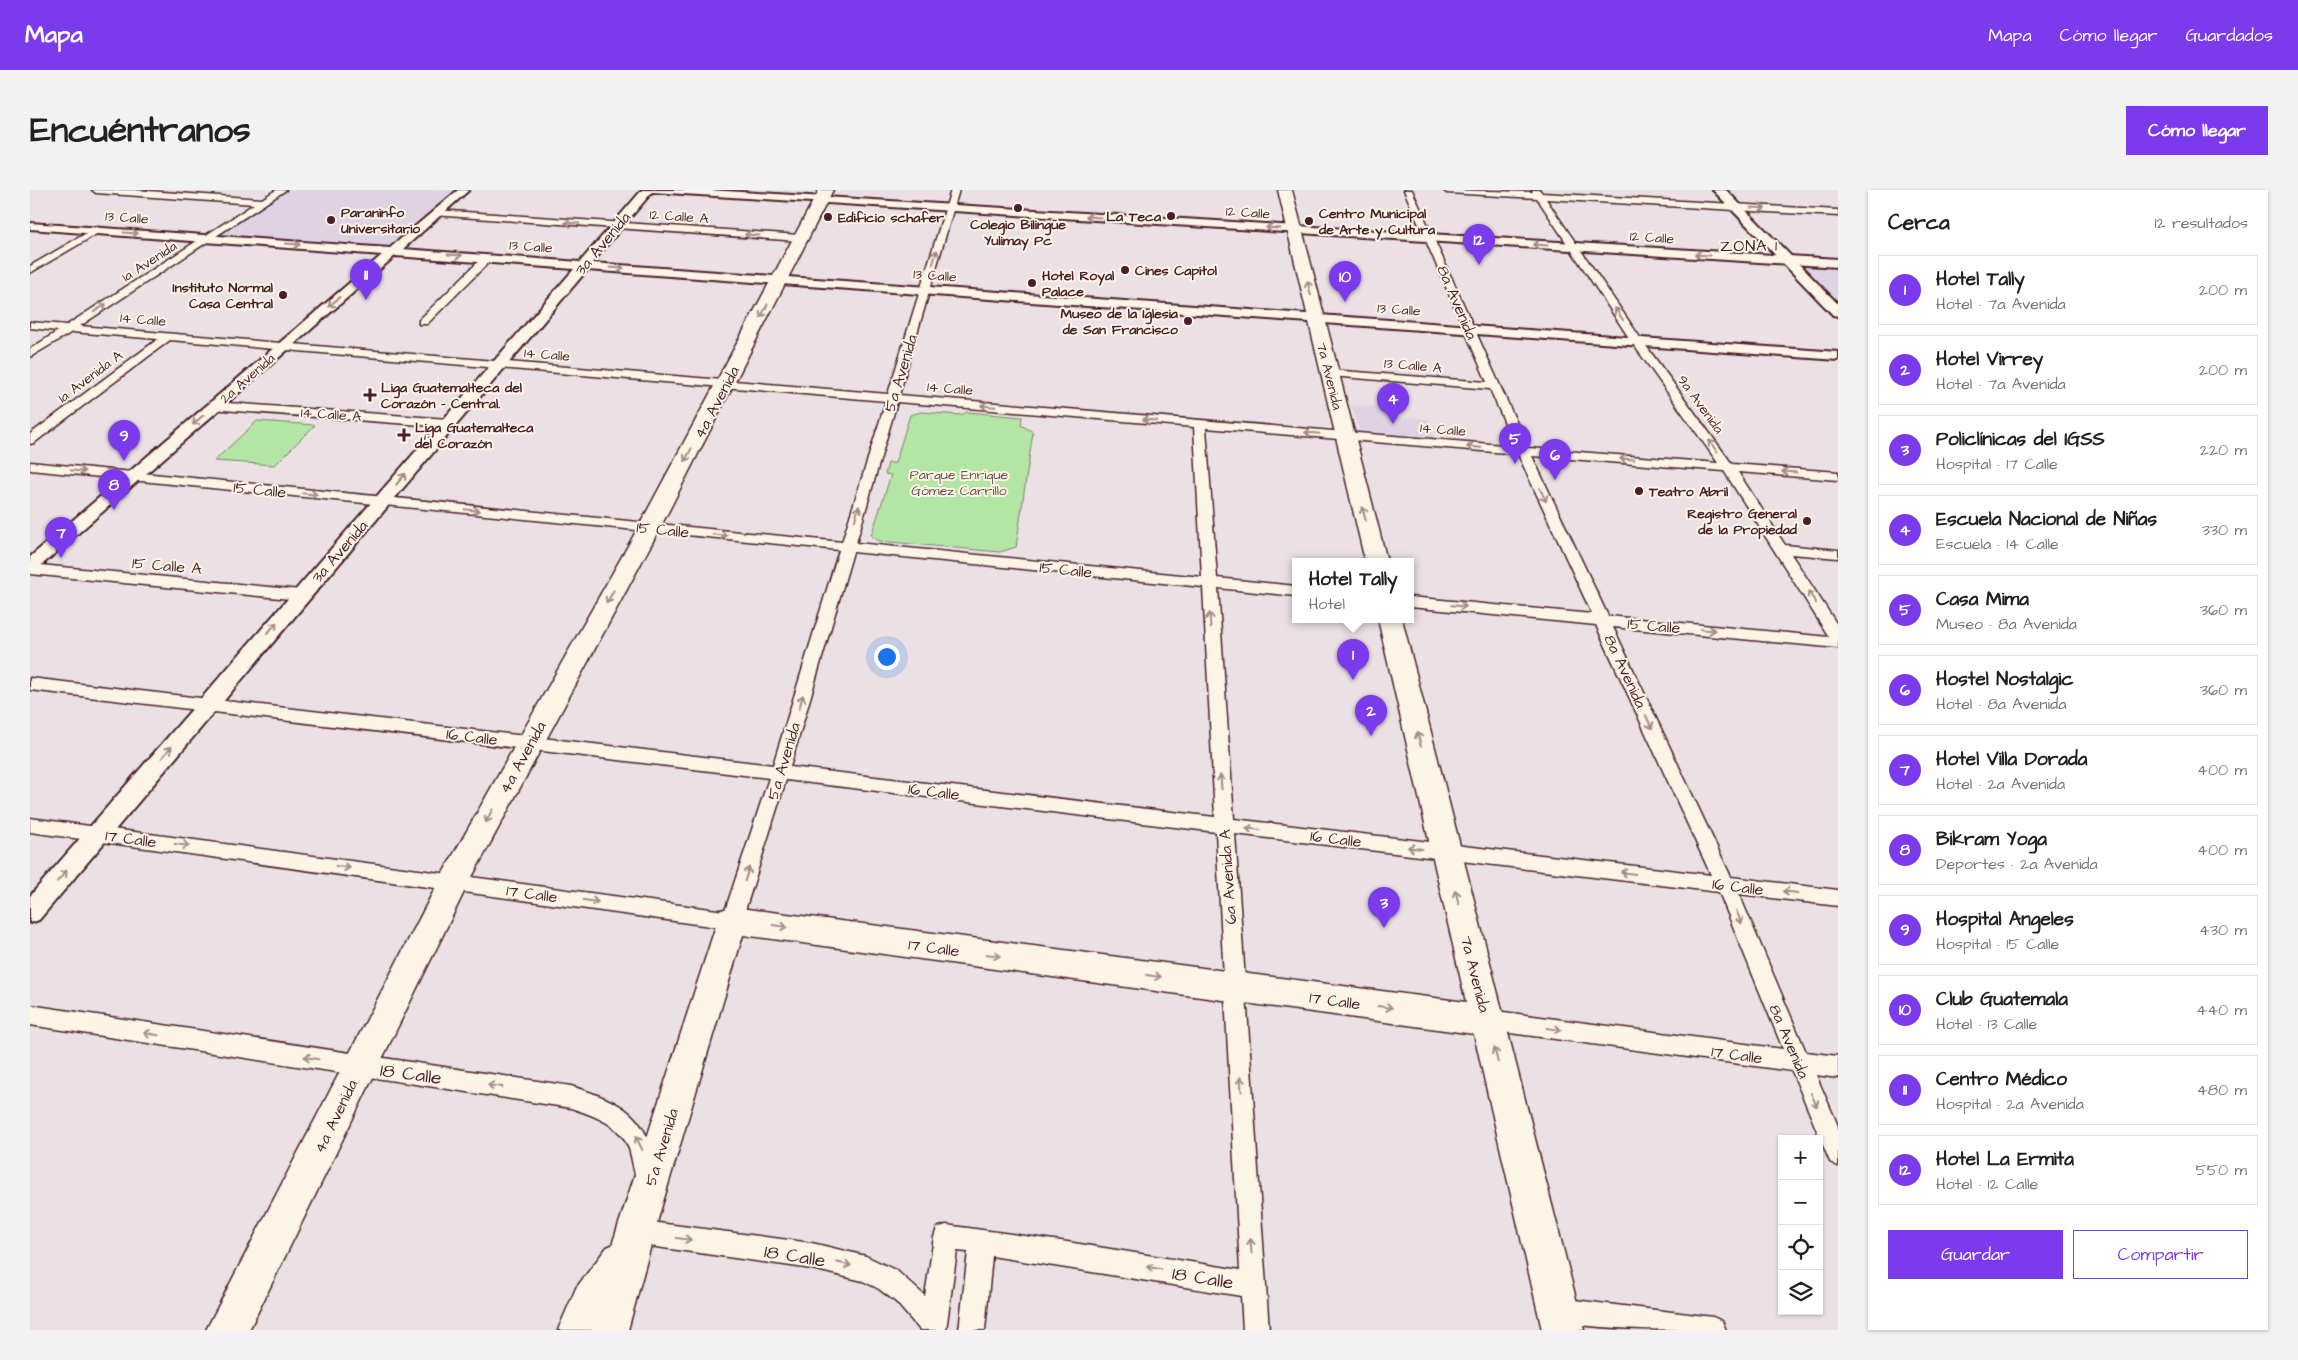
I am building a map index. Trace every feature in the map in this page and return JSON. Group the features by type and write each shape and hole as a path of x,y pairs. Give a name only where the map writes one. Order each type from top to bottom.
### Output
{"main road":[{"name":"7a Avenida","path":"1285,190 1375,558"},
{"path":"1719,190 1838,312"},
{"name":"4a Avenida","path":"227,1330 359,1066 454,882 649,528 824,195"},
{"name":"7a Avenida","path":"1391,623 1561,1320"},
{"name":"17 Calle","path":"732,920 1488,1020"},
{"name":"5a Avenida","path":"608,1330 648,1190 732,920"},
{"path":"580,1330 590,1302 633,1241"}],"street":[{"path":"96,190 265,202"},
{"name":"1a Avenida","path":"30,354 282,190"},
{"name":"2a Avenida","path":"30,568 464,190"},
{"name":"3a Avenida","path":"30,913 99,834 206,704 648,190"},
{"name":"12 Calle","path":"656,190 824,195 949,208 1838,264"},
{"name":"5a Avenida","path":"732,920 780,772 955,190"},
{"name":"8a Avenida","path":"1408,190 1523,451 1725,884 1838,1154"},
{"path":"1448,190 1538,193 1838,213"},
{"name":"9a Avenida","path":"1538,193 1637,341 1728,467 1838,638"},
{"name":"12 Calle A","path":"436,213 800,238"},
{"name":"13 Calle","path":"30,226 1838,356"},
{"path":"30,270 96,230"},
{"path":"423,322 488,258"},
{"name":"14 Calle","path":"30,325 1838,476"},
{"name":"1a Avenida A","path":"30,440 169,336"},
{"name":"13 Calle A","path":"1330,373 1495,386"},
{"name":"14 Calle A","path":"214,406 448,423"},
{"name":"6a Avenida A","path":"1200,424 1208,582 1256,1330"},
{"name":"15 Calle","path":"30,466 1292,591"},
{"path":"1781,549 1838,554"},
{"name":"15 Calle A","path":"30,568 301,595"},
{"name":"15 Calle","path":"1414,602 1838,643"},
{"name":"16 Calle","path":"30,684 1838,898"},
{"name":"17 Calle","path":"30,824 732,920"},
{"name":"18 Calle","path":"30,1015 571,1097 607,1108 630,1126 644,1153 648,1190"},
{"name":"17 Calle","path":"1488,1020 1838,1067"},
{"name":"18 Calle","path":"934,1327 946,1237 981,1244 1062,1253 1254,1285"},
{"name":"18 Calle","path":"633,1241 812,1256 866,1269 888,1280 905,1293 934,1327"},
{"path":"972,1330 981,1244"},
{"path":"1561,1320 1713,1330"}],"shaded area":[{"name":"Paraninfo Universitario","path":"286,190 456,190 387,248 220,235"},
{"path":"1806,264 1838,266 1838,303 1802,267"},
{"path":"1351,405 1397,408 1400,417 1428,419 1434,439 1362,433 1359,430"}],"green space":[{"name":"Parque Enrique Gómez Carrillo","path":"921,412 961,415 967,412 1022,417 1021,425 1033,432 1016,547 1000,552 879,541 871,536 891,475 885,474 888,463 895,463 910,415"},
{"path":"257,421 315,425 275,465 214,461"}],"place":[{"name":"Colegio Bilingüe Yulimay Pc","path":"1018,208"},
{"name":"La Teca","path":"1171,216"},
{"name":"Edificio schafer","path":"828,217"},
{"name":"Paraninfo Universitario","path":"331,220"},
{"name":"Centro Municipal de Arte y Cultura","path":"1309,221"},
{"name":"Hotel La Ermita","path":"1479,265"},
{"name":"Cines Capitol","path":"1125,270"},
{"name":"Hotel Royal Palace","path":"1032,283"},
{"name":"Instituto Normal Casa Central","path":"283,295"},
{"name":"Centro Médico","path":"366,300"},
{"name":"Club Guatemala","path":"1345,302"},
{"name":"Museo de la Iglesia de San Francisco","path":"1188,321"},
{"name":"Liga Guatemalteca del Corazón - Central.","path":"370,395"},
{"name":"Escuela Nacional de Niñas","path":"1393,424"},
{"name":"Liga Guatemalteca del Corazón","path":"404,435"},
{"name":"Hospital Angeles","path":"124,461"},
{"name":"Casa Mima","path":"1515,464"},
{"name":"Hostel Nostalgic","path":"1555,480"},
{"name":"Teatro Abril","path":"1639,491"},
{"name":"Bikram Yoga","path":"114,510"},
{"name":"Registro General de la Propiedad","path":"1807,521"},
{"name":"Hotel Villa Dorada","path":"61,558"},
{"name":"Hotel Tally","path":"1353,680"},
{"name":"Hotel Virrey","path":"1371,736"},
{"name":"Policlínicas del IGSS","path":"1384,928"}],"district":[{"name":"ZONA 1","path":"1749,245"}]}
